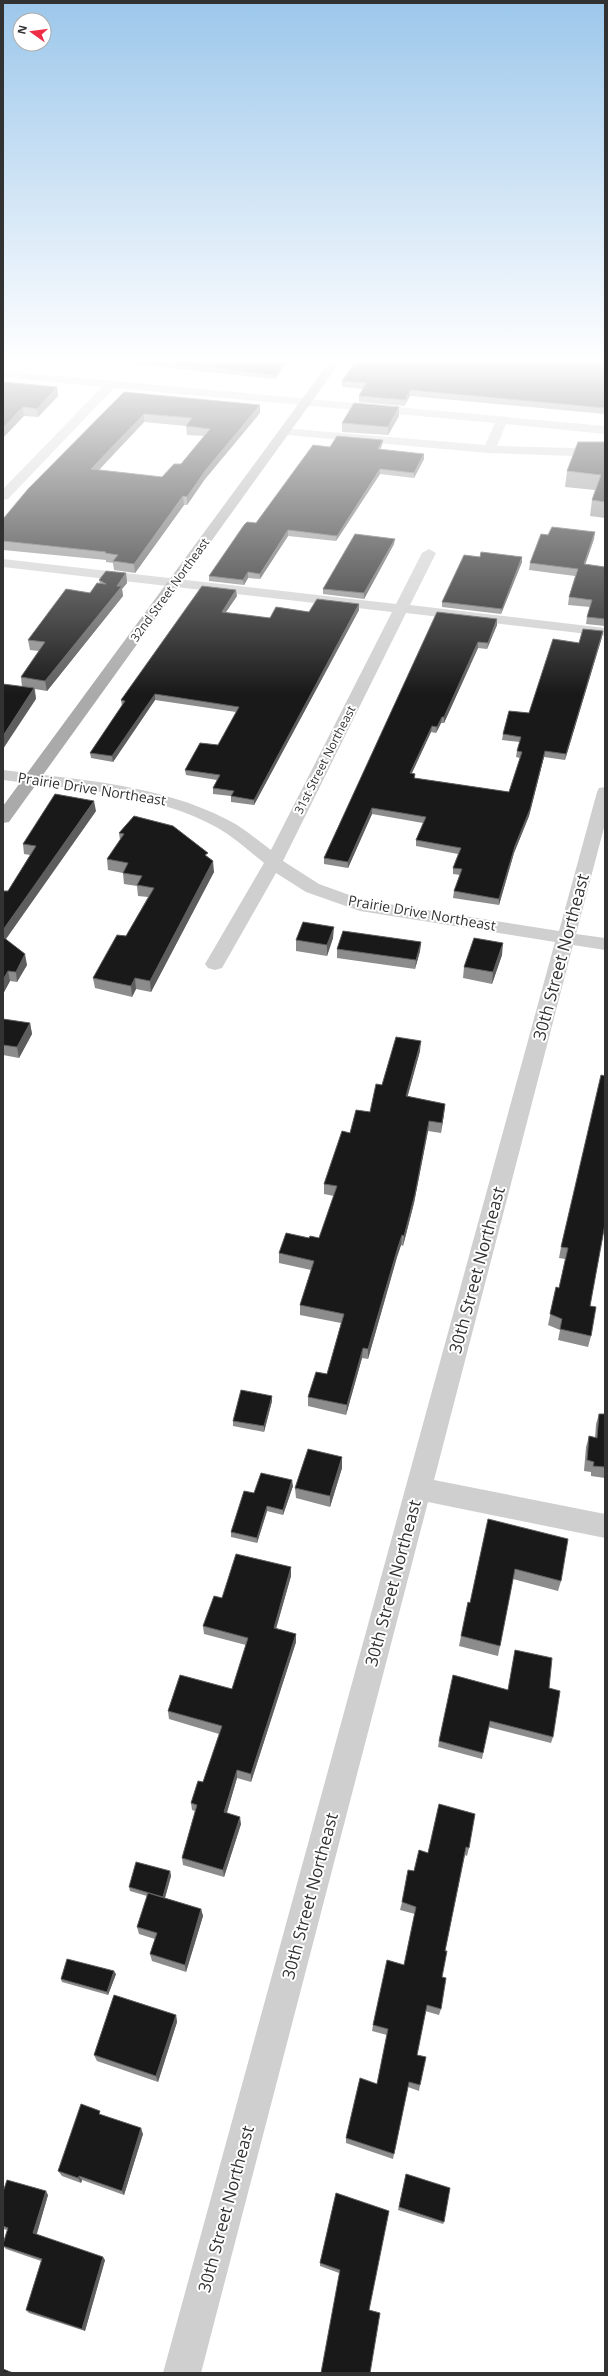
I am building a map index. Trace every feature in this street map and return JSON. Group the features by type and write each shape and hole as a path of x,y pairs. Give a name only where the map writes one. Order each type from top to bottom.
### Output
{"main road":[{"name":"32nd Street Northeast","path":"3,818 30,779 176,583 256,472"}],"street":[{"path":"3,496 26,472"},
{"name":"31st Street Northeast","path":"216,964 274,862 429,553"},
{"path":"3,563 605,632"},
{"name":"Prairie Drive Northeast","path":"3,776 137,794 174,803 223,824 249,841 298,880 329,895 360,905 566,936 605,944"},
{"name":"30th Street Northeast","path":"182,2373 605,792"},
{"path":"419,1489 605,1526"}],"building":[{"path":"45,472 117,472 162,477 167,472 204,472 187,497 183,496 134,564 113,561 118,555 105,553 106,552 3,541 3,519 28,489"},
{"path":"293,472 378,472 337,536 288,530 260,574 248,572 243,580 209,576 244,525 247,522 256,523"},
{"path":"574,472 605,472 605,502 592,500 601,475"},
{"path":"552,527 595,532 584,564 605,567 605,619 587,617 592,600 569,597 578,569 530,563 541,534 548,535"},
{"path":"355,534 395,539 364,593 323,589"},
{"path":"481,552 522,557 502,609 442,602 464,555 480,557"},
{"path":"106,571 126,573 117,586 122,586 45,681 21,677 45,642 28,640 66,589 90,593 97,583 106,584 99,580"},
{"path":"202,586 236,590 222,612 270,618 276,607 309,612 317,599 359,604 254,800 231,796 234,791 213,788 220,775 185,770 200,743 218,745 239,707 155,694 112,756 90,753 125,701 121,700"},
{"path":"437,612 497,619 488,643 478,642 444,717 442,717 437,727 432,726 410,773 415,774 414,778 509,792 522,752 517,751 521,737 503,734 509,711 529,713 553,639 579,643 583,629 603,631 566,754 545,751 530,809 515,846 499,899 454,891 462,869 453,868 461,848 416,840 426,817 372,808 348,862 324,858"},
{"path":"3,684 34,688 3,736"},
{"path":"55,794 94,801 3,930 3,891 8,891 36,846 23,844"},
{"path":"134,816 173,826 208,853 205,855 213,861 150,981 135,978 131,986 93,978 117,935 126,936 154,888 137,885 142,876 123,873 128,863 107,859 124,834 119,833"},
{"path":"303,922 334,927 327,945 296,940"},
{"path":"343,931 421,942 416,960 337,949"},
{"path":"3,937 25,954 16,972 8,971 3,980"},
{"path":"474,938 503,943 493,972 464,967"},
{"path":"3,1019 30,1023 17,1047 3,1045"},
{"path":"396,1037 421,1041 406,1096 445,1104 442,1123 429,1121 415,1194 404,1236 402,1235 398,1247 368,1349 363,1348 347,1405 308,1397 316,1372 327,1374 344,1314 300,1305 314,1261 279,1253 286,1233 309,1238 310,1236 319,1238 337,1186 324,1184 342,1131 350,1133 356,1110 370,1112 376,1084 382,1085"},
{"path":"601,1075 605,1076 605,1224 590,1306 596,1307 591,1336 560,1329 562,1319 550,1314 556,1287 559,1288 568,1248 561,1247"},
{"path":"241,1390 272,1396 264,1426 233,1421"},
{"path":"599,1414 605,1414 605,1467 593,1466 594,1462 587,1460 589,1436 597,1438"},
{"path":"308,1449 342,1457 330,1496 295,1488"},
{"path":"261,1473 292,1480 283,1510 267,1506 257,1538 231,1532 244,1491 254,1493"},
{"path":"488,1519 568,1539 561,1581 515,1569 500,1646 461,1636 468,1602 470,1603"},
{"path":"236,1554 291,1567 274,1628 296,1634 251,1774 237,1770 224,1812 240,1817 223,1870 182,1858 197,1805 191,1803 198,1781 203,1782 222,1726 168,1711 180,1675 232,1689 248,1638 203,1626 214,1596 222,1598"},
{"path":"515,1650 552,1658 549,1688 560,1691 553,1737 490,1721 483,1753 439,1741 453,1675 508,1690"},
{"path":"439,1804 475,1814 469,1848 466,1847 445,1951 447,1951 442,1977 446,1978 441,2009 427,2005 417,2055 426,2057 420,2085 409,2082 394,2154 346,2138 360,2078 377,2084 388,2029 373,2025 387,1960 404,1965 416,1907 402,1902 408,1870 414,1871 419,1850 428,1853"},
{"path":"136,1862 170,1871 163,1897 129,1887"},
{"path":"148,1893 201,1909 185,1965 150,1954 157,1933 137,1927"},
{"path":"67,1959 114,1971 107,1992 61,1979"},
{"path":"114,1995 176,2015 156,2076 94,2055"},
{"path":"81,2104 100,2111 99,2114 141,2128 122,2191 79,2176 78,2178 58,2171"},
{"path":"406,2174 450,2188 444,2222 399,2207"},
{"path":"7,2180 46,2191 33,2233 103,2257 82,2329 26,2310 42,2259 3,2246 8,2228 3,2226 3,2192"},
{"path":"336,2193 389,2211 369,2310 380,2313 370,2373 321,2373 340,2270 320,2263"},
{"path":"3,2369 13,2373 3,2373"}]}
